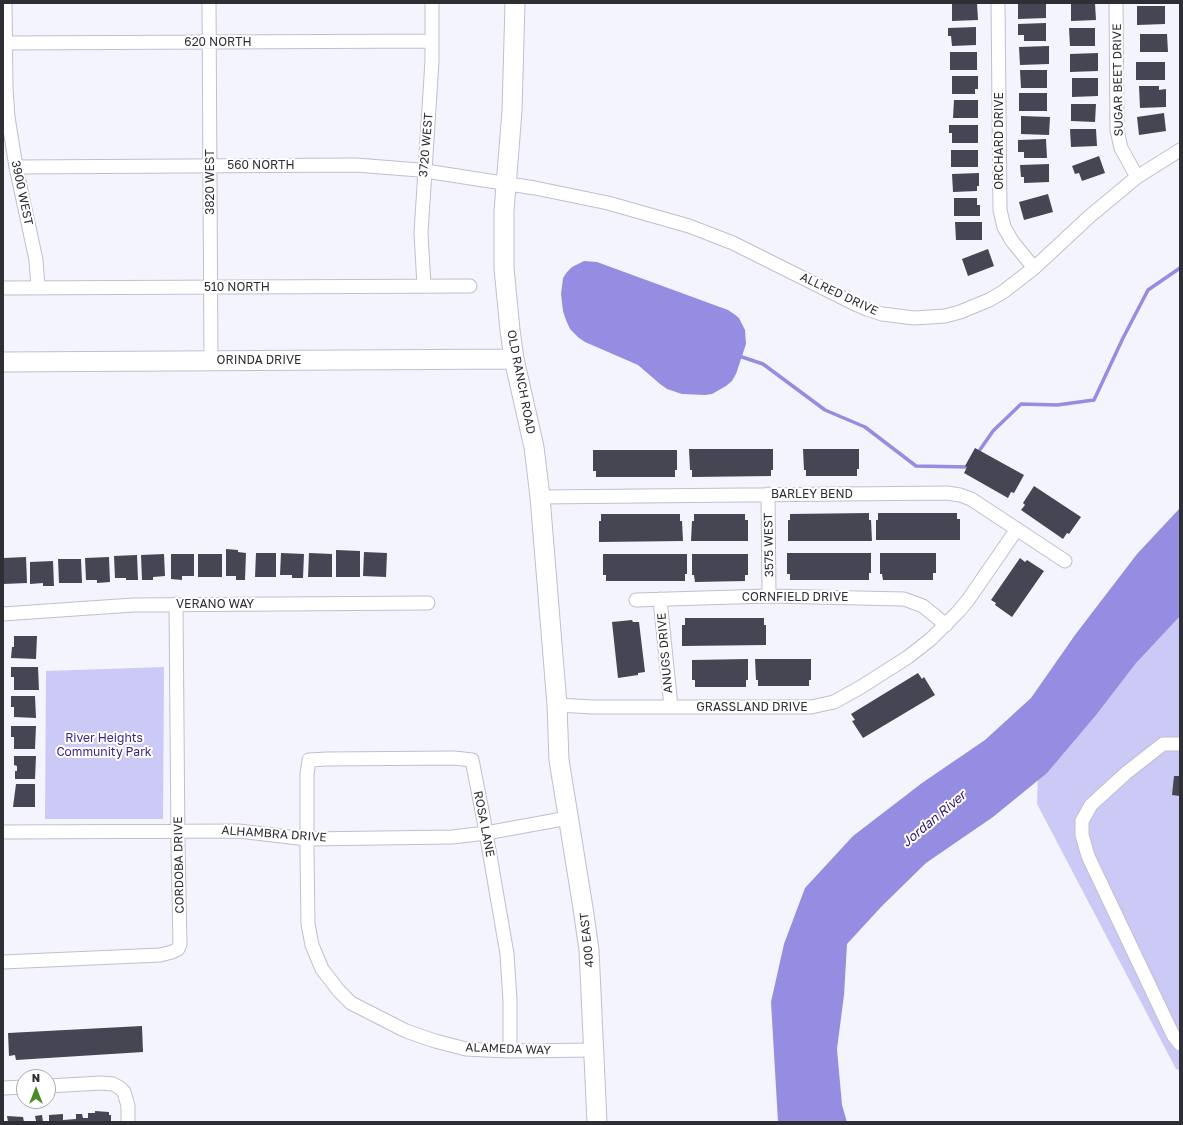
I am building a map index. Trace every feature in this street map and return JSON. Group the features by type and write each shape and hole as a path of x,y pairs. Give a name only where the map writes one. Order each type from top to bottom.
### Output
{"street":[{"name":"3900 WEST","path":"5,3 5,89 10,133 36,260 38,288"},
{"name":"3820 WEST","path":"209,3 211,360"},
{"name":"3720 WEST","path":"424,286 421,233 424,171 430,101 432,3"},
{"name":"OLD RANCH ROAD","path":"515,3 512,111 504,232 504,268 514,359 534,447 540,497 557,705 559,760"},
{"name":"ORCHARD DRIVE","path":"998,3 1000,210 1004,226 1012,241 1034,268"},
{"name":"SUGAR BEET DRIVE","path":"1116,3 1117,130 1121,148 1137,177"},
{"name":"620 NORTH","path":"6,43 431,41"},
{"name":"ALLRED DRIVE","path":"506,184 608,202 689,226 733,243 852,303 882,314 898,317 929,318 944,316 974,307 1003,292 1034,268 1090,216 1137,177 1180,150"},
{"name":"560 NORTH","path":"16,167 356,165 424,171 506,184"},
{"name":"510 NORTH","path":"3,288 470,286"},
{"name":"ORINDA DRIVE","path":"3,362 514,359"},
{"name":"BARLEY BEND","path":"540,497 947,493 960,495 971,499 1065,561"},
{"name":"3575 WEST","path":"768,494 769,596"},
{"name":"GRASSLAND DRIVE","path":"557,705 593,707 811,707 834,702 861,687 908,657 931,640 968,600 1017,529"},
{"name":"CORNFIELD DRIVE","path":"636,600 769,596 904,599 923,606 946,625"},
{"name":"ANUGS DRIVE","path":"660,599 670,707"},
{"name":"VERANO WAY","path":"3,614 133,605 428,603"},
{"name":"CORDOBA DRIVE","path":"3,962 160,954 172,952 178,949 180,944 176,604"},
{"path":"1180,744 1163,744 1126,773 1091,805 1082,821 1082,835 1088,856 1170,1028 1180,1044"},
{"name":"ROSA LANE","path":"309,760 446,758 472,760 507,954 510,1001 510,1051"},
{"name":"ALAMEDA WAY","path":"309,760 307,774 308,924 312,945 322,969 339,991 351,1003 406,1031 435,1041 466,1049 510,1051 594,1050"},
{"name":"400 EAST","path":"559,760 589,950 597,1122"},
{"name":"ALHAMBRA DRIVE","path":"3,832 239,831 307,839 452,837 486,833 568,818"},
{"path":"56,1086 101,1083 113,1084 124,1092 128,1106 128,1122"},
{"path":"3,1088 16,1087"}],"green space":[{"path":"1180,603 1180,1070 1176,1069 1037,804 1038,770"},
{"name":"River Heights Community Park","path":"164,667 163,819 45,819 46,671"}],"water":[{"path":"584,261 597,262 728,310 739,318 745,330 746,344 736,374 732,381 712,394 682,394 667,389 638,365 579,338 570,329 566,320 563,311 561,294 563,278 567,272 572,267"},
{"name":"Jordan River","path":"1180,508 1180,616 1136,663 1096,715 1047,773 993,817 926,863 882,906 847,944 844,995 837,1049 842,1105 847,1122 778,1122 771,1002 784,944 805,888 853,836 922,783 985,740 1031,698 1075,635 1137,554"}],"building":[{"path":"952,3 977,3 978,20 952,21"},
{"path":"1018,3 1046,3 1046,18 1018,19"},
{"path":"1071,3 1095,3 1096,20 1071,21"},
{"path":"1137,6 1165,6 1165,24 1137,25"},
{"path":"1046,23 1046,41 1024,41 1024,35 1018,35 1018,24"},
{"path":"976,27 976,45 952,46 951,36 948,36 948,28"},
{"path":"1069,28 1095,28 1095,46 1070,46"},
{"path":"1140,34 1167,34 1168,52 1140,52"},
{"path":"1049,46 1049,64 1020,65 1019,47"},
{"path":"950,52 977,52 977,70 950,70"},
{"path":"1098,53 1098,71 1070,72 1070,54"},
{"path":"1136,62 1165,62 1165,80 1136,80"},
{"path":"1020,70 1047,70 1047,88 1021,88"},
{"path":"952,76 978,76 978,89 975,89 975,94 952,94"},
{"path":"1072,78 1098,78 1098,96 1072,97"},
{"path":"1139,86 1159,86 1159,90 1166,89 1166,107 1140,108"},
{"path":"1019,93 1047,93 1047,111 1019,111"},
{"path":"954,100 978,100 978,118 953,118"},
{"path":"1071,104 1096,104 1095,122 1071,121"},
{"path":"1164,113 1166,131 1139,135 1137,117"},
{"path":"1021,116 1050,117 1049,135 1021,134"},
{"path":"949,125 978,125 978,143 952,143 952,133 949,133"},
{"path":"1070,129 1096,129 1097,146 1071,147"},
{"path":"1046,139 1047,158 1024,158 1024,152 1018,152 1018,140"},
{"path":"951,150 978,150 978,167 951,167"},
{"path":"1099,156 1105,173 1082,181 1079,173 1075,174 1072,166"},
{"path":"1049,164 1049,182 1024,183 1024,177 1021,177 1020,165"},
{"path":"979,173 979,186 977,186 977,191 953,192 952,174"},
{"path":"1048,194 1053,212 1024,220 1019,202"},
{"path":"954,198 977,198 977,205 980,205 980,216 954,216"},
{"path":"955,222 982,222 982,240 956,240"},
{"path":"988,249 994,266 968,276 962,259"},
{"path":"975,448 1024,475 1014,493 1011,492 1008,498 964,473 967,467 965,466"},
{"path":"689,449 773,449 773,470 771,470 771,476 692,477 692,470 690,470"},
{"path":"803,449 859,449 859,469 857,469 857,476 806,476 806,470 804,470"},
{"path":"593,450 677,450 677,470 675,470 675,477 596,477 596,471 593,471"},
{"path":"1034,486 1081,517 1069,534 1067,533 1063,539 1021,510 1025,505 1023,503"},
{"path":"869,513 869,520 871,520 872,541 788,541 788,520 790,520 790,514"},
{"path":"878,513 957,513 957,519 960,519 960,540 876,540 876,520 878,520"},
{"path":"601,514 680,514 680,521 682,521 683,541 599,542 599,521 601,521"},
{"path":"694,514 745,514 745,520 748,520 748,541 691,541 692,521 694,521"},
{"path":"226,549 238,550 238,552 246,553 245,580 236,580 236,576 226,576"},
{"path":"336,550 360,551 360,577 336,577"},
{"path":"364,552 387,553 386,577 363,576"},
{"path":"256,553 276,553 276,577 255,577"},
{"path":"281,553 304,554 303,578 292,578 292,575 280,575"},
{"path":"309,553 332,554 332,577 308,577"},
{"path":"787,553 871,553 871,573 869,573 869,580 790,580 790,574 787,574"},
{"path":"880,553 936,553 936,573 933,573 933,580 883,580 882,574 880,574"},
{"path":"164,554 165,576 153,577 153,580 142,580 141,555"},
{"path":"171,554 194,554 194,576 182,576 182,580 171,579"},
{"path":"198,554 222,554 222,577 198,577"},
{"path":"603,554 687,554 687,574 685,574 685,581 606,581 606,575 603,575"},
{"path":"692,554 748,554 748,575 745,575 745,581 695,582 694,575 692,575"},
{"path":"137,555 138,580 115,578 114,556"},
{"path":"26,557 27,583 3,584 3,558"},
{"path":"109,557 110,582 97,583 97,580 86,580 85,558"},
{"path":"1020,558 1025,562 1027,560 1044,571 1012,617 995,605 996,603 991,600"},
{"path":"58,559 81,559 82,583 59,583"},
{"path":"53,561 54,586 43,586 43,583 30,584 30,562"},
{"path":"685,618 764,618 764,625 766,625 766,645 682,646 682,625 685,625"},
{"path":"632,620 633,622 639,622 645,672 638,673 638,675 618,678 612,622"},
{"path":"14,636 37,636 36,659 11,658 12,647 14,647"},
{"path":"748,659 748,680 746,680 746,687 695,687 695,680 692,680 692,660"},
{"path":"755,659 811,659 811,680 809,680 809,686 758,686 758,680 756,680"},
{"path":"11,667 38,667 39,690 14,690 14,677 11,677"},
{"path":"918,673 922,679 924,677 935,695 863,738 852,721 855,720 851,714"},
{"path":"11,696 35,696 36,718 14,717 14,707 11,707"},
{"path":"11,726 36,726 35,749 14,749 14,737 11,737"},
{"path":"14,756 36,756 35,779 15,779 15,771 17,771 17,766 14,765"},
{"path":"1174,776 1180,776 1180,796 1172,795"},
{"path":"16,784 35,784 35,807 13,807"},
{"path":"142,1026 143,1052 16,1060 15,1055 9,1056 8,1033"},
{"path":"95,1111 109,1112 109,1115 111,1115 111,1122 46,1122 49,1121 49,1115 63,1114 63,1120 76,1119 76,1114 82,1114 83,1118 88,1118 88,1113 95,1113"},
{"path":"42,1115 43,1122 32,1122 36,1121 35,1116"},
{"path":"7,1116 23,1117 24,1122 8,1122"}],"waterway":[{"path":"977,454 993,431 1021,404 1057,405 1094,400 1123,338 1148,290 1180,268"},
{"path":"742,357 763,364 825,410 865,427 916,466 968,467 969,465"}]}
